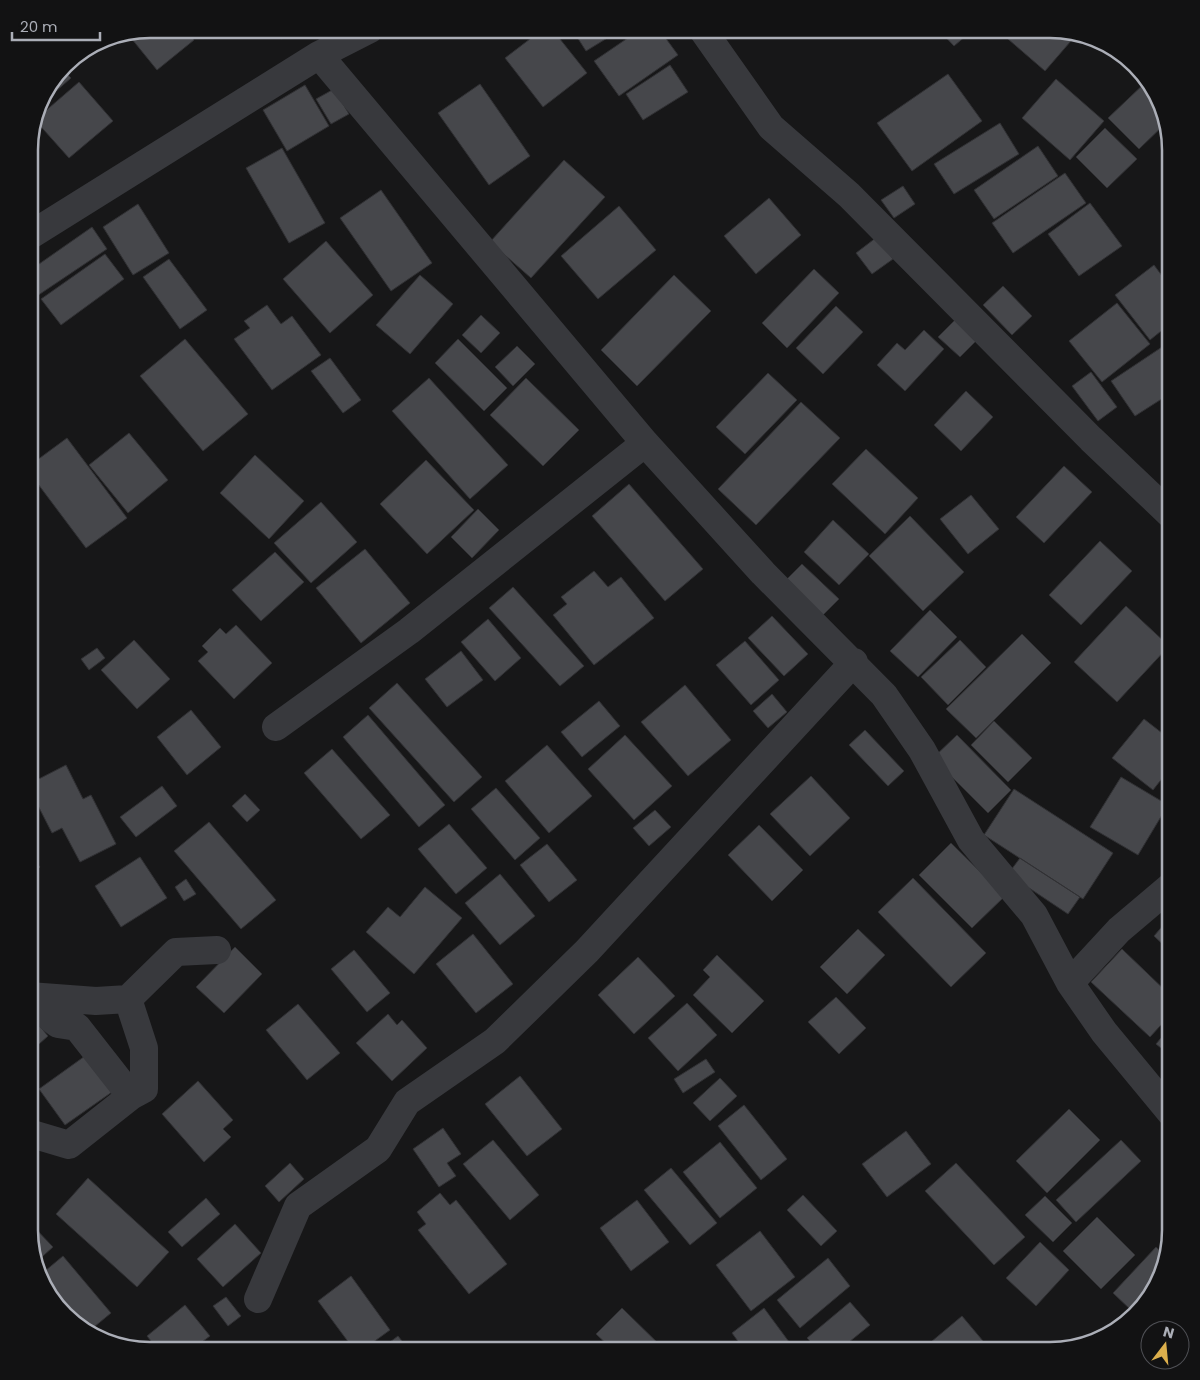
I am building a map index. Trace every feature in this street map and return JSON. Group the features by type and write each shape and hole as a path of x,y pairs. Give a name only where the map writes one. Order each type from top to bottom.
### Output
{"street":[{"path":"38,230 318,55 352,38"},
{"path":"708,38 772,127 848,195 1091,439 1162,506"},
{"path":"318,55 645,443 763,573 854,662 884,695 922,750 971,840 1034,915 1070,983 1104,1032 1162,1102"},
{"path":"276,726 409,632 645,443"},
{"path":"258,1299 298,1206 378,1149 408,1102 495,1042 587,951 854,662"},
{"path":"1070,983 1118,930 1162,893"},
{"path":"38,997 96,1001 128,999 176,952 217,950"},
{"path":"38,1136 70,1144 131,1096 144,1089 144,1048 128,999"},
{"path":"38,1008 58,1024 77,1027 131,1096"}],"building":[{"path":"192,38 194,40 157,70 132,39"},
{"path":"531,38 559,38 587,73 543,107 505,58"},
{"path":"578,38 607,38 586,51"},
{"path":"628,38 666,38 678,55 619,96 594,61"},
{"path":"946,38 963,38 954,46"},
{"path":"1057,38 1072,40 1045,71 1008,39"},
{"path":"670,65 688,92 643,120 626,94"},
{"path":"67,74 71,78 53,94"},
{"path":"948,74 982,121 912,171 877,123"},
{"path":"1056,79 1104,121 1070,160 1022,118"},
{"path":"79,82 113,121 69,158 40,126 44,112"},
{"path":"480,84 530,156 489,185 438,113"},
{"path":"305,85 329,126 287,151 263,110"},
{"path":"1142,85 1157,114 1160,129 1139,149 1108,118"},
{"path":"334,89 349,114 331,124 316,99"},
{"path":"1000,123 1019,154 954,194 934,164"},
{"path":"1105,128 1137,159 1107,188 1076,157"},
{"path":"1038,146 1058,176 994,219 974,190"},
{"path":"282,148 325,223 289,243 246,168"},
{"path":"564,160 605,197 531,278 490,242"},
{"path":"1065,173 1086,203 1013,253 992,223"},
{"path":"903,186 915,204 894,218 881,200"},
{"path":"381,190 432,263 391,291 340,218"},
{"path":"769,198 801,235 756,274 724,236"},
{"path":"1090,203 1122,246 1079,276 1048,234"},
{"path":"138,204 169,253 133,275 103,227"},
{"path":"619,206 656,250 598,299 561,256"},
{"path":"92,227 107,249 38,295 38,265"},
{"path":"877,237 893,259 872,274 856,253"},
{"path":"326,241 373,295 330,333 283,279"},
{"path":"105,254 124,279 61,325 41,299"},
{"path":"169,259 207,310 180,329 143,277"},
{"path":"1154,265 1162,276 1162,330 1150,340 1115,295"},
{"path":"814,269 839,293 787,348 762,323"},
{"path":"420,275 453,304 410,354 376,325"},
{"path":"674,275 711,311 637,386 601,350"},
{"path":"1003,286 1032,316 1012,335 983,305"},
{"path":"1117,303 1150,344 1102,382 1069,341"},
{"path":"267,305 281,324 292,316 321,355 272,390 234,339 250,328 244,321"},
{"path":"836,306 863,332 823,374 796,348"},
{"path":"481,315 500,333 481,353 462,335"},
{"path":"958,317 980,337 960,357 938,337"},
{"path":"924,330 944,349 905,391 877,365 897,343 905,350"},
{"path":"185,339 248,414 203,451 140,376"},
{"path":"458,339 507,388 484,411 435,363"},
{"path":"517,346 535,364 513,386 495,367"},
{"path":"1162,347 1162,399 1135,416 1111,381"},
{"path":"330,358 361,400 343,413 311,371"},
{"path":"1091,372 1117,407 1098,421 1072,386"},
{"path":"768,373 797,400 745,454 716,427"},
{"path":"429,378 508,465 470,499 392,411"},
{"path":"526,378 579,430 543,466 490,415"},
{"path":"966,391 993,417 961,451 934,425"},
{"path":"801,402 840,438 756,525 718,489"},
{"path":"129,433 168,480 128,513 89,465"},
{"path":"67,438 127,518 86,548 38,484 38,459"},
{"path":"866,449 918,498 885,534 832,484"},
{"path":"255,455 304,501 269,539 220,493"},
{"path":"426,460 474,510 427,554 380,504"},
{"path":"1064,466 1092,492 1044,543 1016,517"},
{"path":"629,484 703,569 665,601 592,516"},
{"path":"971,495 999,529 968,554 940,519"},
{"path":"321,502 357,542 311,583 274,543"},
{"path":"478,509 499,530 472,558 451,537"},
{"path":"910,516 964,572 923,611 869,556"},
{"path":"833,520 869,554 839,585 804,552"},
{"path":"1100,541 1132,571 1081,625 1049,595"},
{"path":"365,549 410,603 361,643 316,588"},
{"path":"275,552 304,582 261,621 232,590"},
{"path":"802,564 839,599 822,616 785,581"},
{"path":"594,571 608,587 621,577 654,618 594,665 553,615 567,604 561,597"},
{"path":"513,587 584,666 560,686 489,608"},
{"path":"1126,606 1162,639 1162,654 1117,702 1074,662"},
{"path":"930,610 957,637 918,677 890,651"},
{"path":"772,616 808,654 784,676 748,638"},
{"path":"488,619 521,658 495,681 461,642"},
{"path":"236,625 272,663 234,699 198,661 208,652 202,646 220,628 226,634"},
{"path":"1022,634 1051,663 976,738 946,709"},
{"path":"134,640 170,679 137,709 101,670"},
{"path":"960,640 986,667 948,705 921,677"},
{"path":"745,641 779,680 751,705 716,665"},
{"path":"97,648 105,658 89,670 81,659"},
{"path":"461,651 483,680 447,707 425,679"},
{"path":"397,683 482,777 454,802 369,708"},
{"path":"685,685 731,740 688,776 641,722"},
{"path":"772,694 787,712 768,728 753,711"},
{"path":"599,701 620,726 582,757 561,732"},
{"path":"191,710 221,747 187,775 157,737"},
{"path":"368,715 445,805 419,827 343,737"},
{"path":"1144,719 1162,733 1162,778 1153,790 1112,758"},
{"path":"994,721 1032,758 1008,782 971,745"},
{"path":"865,730 904,771 888,786 849,745"},
{"path":"625,735 672,786 634,820 588,769"},
{"path":"957,735 1011,790 988,813 933,758"},
{"path":"547,745 592,796 549,833 505,781"},
{"path":"332,749 390,815 361,839 304,773"},
{"path":"66,765 83,799 91,795 116,844 80,862 62,828 52,833 38,806 38,779"},
{"path":"811,776 850,818 810,856 770,814"},
{"path":"1121,777 1162,801 1162,815 1138,855 1090,827"},
{"path":"162,786 177,806 136,837 120,817"},
{"path":"496,788 540,838 515,860 471,809"},
{"path":"1014,789 1113,853 1083,899 984,835"},
{"path":"245,794 260,810 247,822 232,806"},
{"path":"655,810 671,827 649,846 633,828"},
{"path":"209,822 276,900 241,929 174,851"},
{"path":"449,824 487,868 456,894 418,849"},
{"path":"759,825 803,870 772,901 728,855"},
{"path":"951,843 1005,896 972,928 919,875"},
{"path":"547,844 577,880 549,902 520,865"},
{"path":"140,857 167,898 121,927 95,886"},
{"path":"1020,858 1080,897 1068,914 1008,874"},
{"path":"500,874 535,916 500,945 465,903"},
{"path":"913,878 986,953 951,987 878,912"},
{"path":"186,879 196,894 184,901 175,887"},
{"path":"425,887 462,918 414,974 366,932 388,907 400,917"},
{"path":"1162,927 1162,944 1154,936"},
{"path":"858,929 885,955 847,994 820,967"},
{"path":"473,934 513,984 476,1013 436,964"},
{"path":"235,947 262,974 224,1013 196,987"},
{"path":"1122,949 1162,987 1162,1024 1150,1037 1091,982"},
{"path":"354,950 390,993 367,1012 331,969"},
{"path":"717,955 764,1001 732,1033 693,995 710,977 703,970"},
{"path":"638,957 675,996 634,1034 598,995"},
{"path":"836,997 866,1028 839,1054 808,1022"},
{"path":"687,1003 717,1035 678,1071 648,1038"},
{"path":"298,1004 340,1053 307,1080 266,1030"},
{"path":"388,1014 397,1025 402,1020 427,1048 392,1081 356,1043"},
{"path":"38,1024 48,1036 38,1045"},
{"path":"1162,1037 1162,1049 1156,1044"},
{"path":"85,1056 112,1092 65,1125 39,1089"},
{"path":"706,1059 715,1072 683,1093 674,1079"},
{"path":"520,1076 562,1129 527,1156 485,1104"},
{"path":"720,1078 737,1096 710,1121 693,1103"},
{"path":"198,1081 233,1120 223,1129 231,1137 204,1162 162,1114"},
{"path":"744,1105 787,1159 761,1180 718,1126"},
{"path":"1069,1109 1100,1140 1047,1193 1016,1161"},
{"path":"443,1128 461,1154 447,1163 456,1176 439,1187 413,1149"},
{"path":"906,1131 931,1164 887,1197 862,1164"},
{"path":"493,1140 539,1195 510,1220 463,1164"},
{"path":"1121,1140 1141,1161 1076,1222 1056,1200"},
{"path":"720,1142 757,1188 720,1218 683,1172"},
{"path":"290,1163 304,1179 279,1202 265,1186"},
{"path":"956,1163 1025,1237 994,1265 925,1191"},
{"path":"671,1168 717,1223 690,1245 644,1190"},
{"path":"88,1178 169,1252 137,1287 56,1214"},
{"path":"440,1193 450,1205 456,1200 507,1264 469,1294 418,1230 426,1224 417,1212"},
{"path":"803,1195 837,1231 821,1246 787,1210"},
{"path":"1045,1196 1072,1223 1053,1242 1025,1215"},
{"path":"206,1198 220,1214 182,1247 168,1232"},
{"path":"637,1200 669,1242 631,1271 600,1228"},
{"path":"1097,1217 1135,1255 1101,1289 1063,1251"},
{"path":"235,1224 261,1253 223,1287 197,1259"},
{"path":"38,1231 53,1247 41,1258 38,1245"},
{"path":"760,1231 795,1277 751,1311 716,1265"},
{"path":"1040,1242 1069,1270 1036,1306 1006,1278"},
{"path":"1156,1247 1160,1251 1151,1280 1144,1293 1130,1309 1113,1293"},
{"path":"63,1256 111,1313 93,1327 87,1324 70,1310 56,1293 45,1271"},
{"path":"828,1258 850,1286 800,1328 777,1300"},
{"path":"351,1276 390,1330 373,1342 348,1342 318,1301"},
{"path":"226,1297 241,1316 228,1326 213,1306"},
{"path":"850,1302 870,1325 849,1342 811,1342 807,1338"},
{"path":"185,1305 210,1336 202,1342 152,1342 147,1336"},
{"path":"622,1308 657,1342 604,1342 596,1334"},
{"path":"764,1308 789,1342 738,1342 732,1333"},
{"path":"962,1316 983,1341 982,1342 931,1342"},
{"path":"398,1336 403,1342 390,1342"}]}
